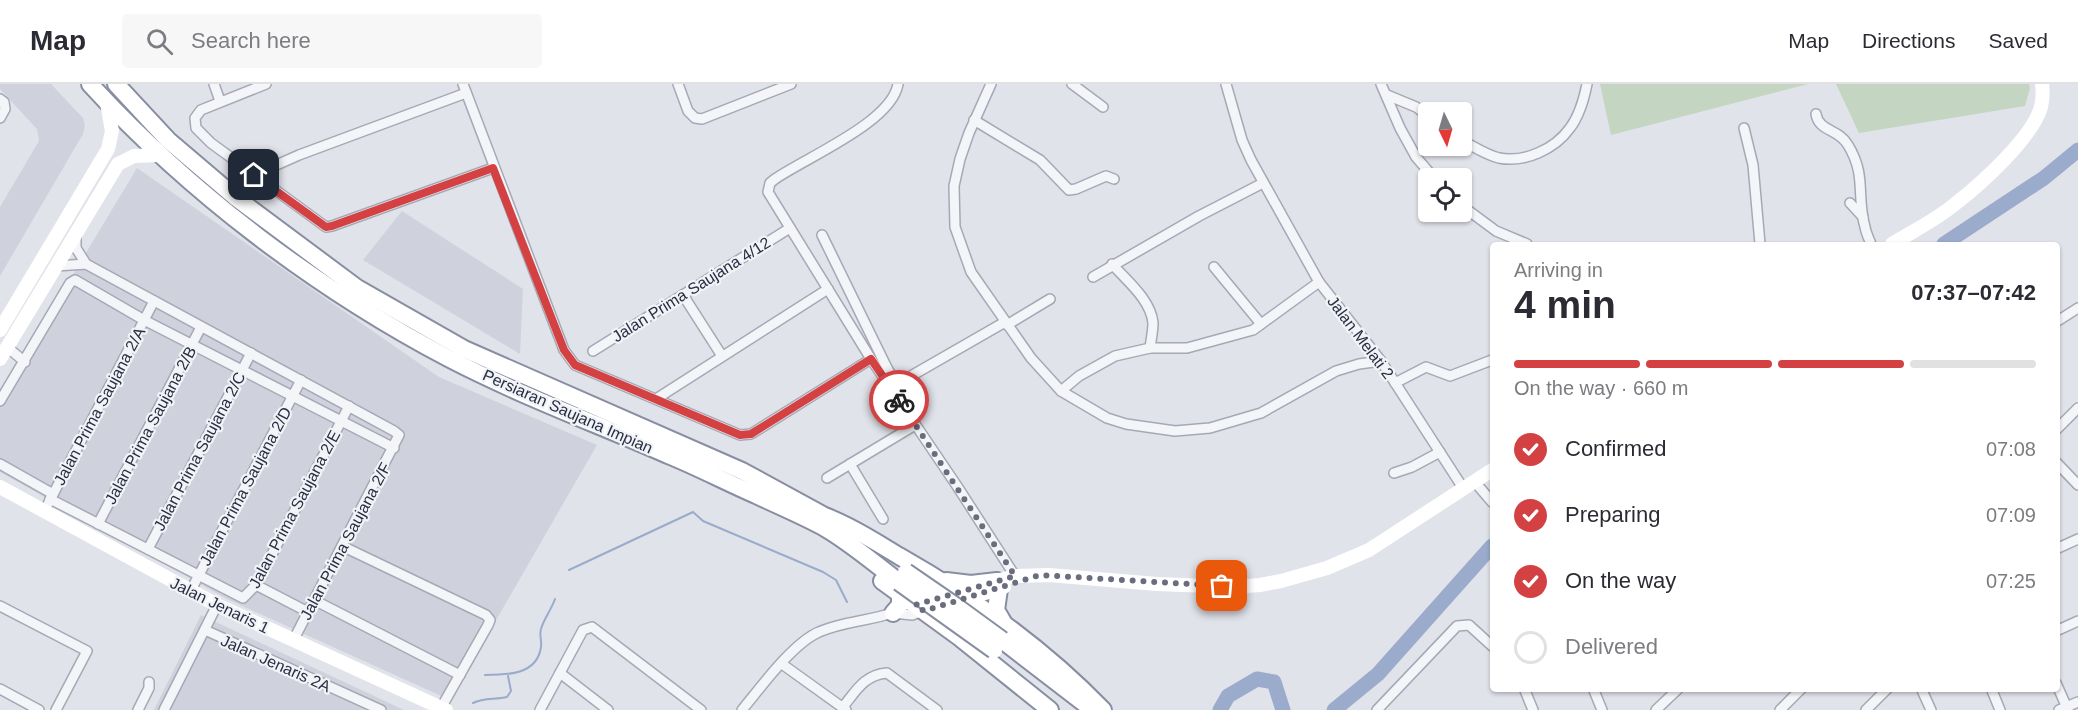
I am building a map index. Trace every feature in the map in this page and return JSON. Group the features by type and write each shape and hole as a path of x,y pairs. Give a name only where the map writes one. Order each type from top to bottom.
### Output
{"highway":[{"name":"Persiaran Saujana Impian","path":"90,84 159,155 309,274 447,358 795,512 827,530 902,583 1093,710"},
{"name":"Persiaran Saujana Impian","path":"116,84 176,147 235,196 357,288 464,349 742,471 822,515 902,583"},
{"path":"822,515 841,522 942,581 1003,622 1073,679 1104,710"},
{"path":"942,581 998,585 996,610 1003,622"},
{"path":"902,583 919,608 1050,710"},
{"path":"893,613 900,605 902,583"},
{"name":"Persiaran Saujana Impian","path":"998,645 1065,710"}],"street":[{"path":"214,84 220,101"},
{"path":"266,84 220,101 197,113 194,124 203,137 326,227 493,168"},
{"path":"678,84 688,111 694,118 702,118 791,84"},
{"path":"898,84 885,110 770,183 768,192 871,359 1015,576"},
{"path":"992,84 974,120 960,159 954,186 955,227 970,272 1030,358 1061,391 1107,418 1125,424 1175,431 1210,428 1261,413 1336,371 1359,364 1381,361"},
{"path":"1072,84 1103,107"},
{"name":"Jalan Melati 2","path":"1226,84 1242,140 1263,183 1319,282 1381,361 1440,452 1469,484 1490,500"},
{"path":"1381,84 1400,128 1416,157 1425,168"},
{"path":"1472,145 1498,158 1513,158 1544,151 1571,128 1579,112 1587,84"},
{"path":"1895,242 1954,205 1990,174 2029,132 2041,107 2042,84"},
{"path":"254,175 464,89 567,356 581,368 740,435 751,434 871,359"},
{"path":"1387,95 1418,110"},
{"path":"0,99 4,102 5,109 0,118"},
{"path":"0,330 108,149 112,131 107,103"},
{"path":"1816,114 1822,126 1838,132 1852,153 1860,172 1864,226 1871,242"},
{"path":"974,120 1040,160 1069,190 1106,176 1114,179"},
{"path":"1744,128 1753,165 1760,242"},
{"path":"25,362 4,353 117,164 134,156 159,155"},
{"path":"1093,276 1263,183"},
{"path":"1850,203 1863,217"},
{"path":"1472,213 1496,231 1522,242"},
{"name":"Jalan Prima Saujana 4/12","path":"593,351 790,228"},
{"path":"0,401 70,284 75,280 144,320 292,397 341,422 396,444 399,435 394,431 86,264 76,248 76,233"},
{"path":"822,235 886,366 891,375 899,380 904,380 1050,299"},
{"path":"56,266 86,264"},
{"path":"1112,264 1149,308 1153,324 1150,348"},
{"path":"1214,267 1261,324"},
{"path":"1061,391 1079,376 1116,356 1150,348 1187,348 1253,330 1319,282"},
{"path":"656,399 828,289"},
{"path":"683,295 722,357"},
{"name":"Jalan Prima Saujana 2/A","path":"49,501 154,301"},
{"path":"2060,319 2078,308"},
{"name":"Jalan Prima Saujana 2/B","path":"98,524 201,327"},
{"name":"Jalan Prima Saujana 2/C","path":"148,549 251,353"},
{"path":"1395,383 1424,367 1433,368 1450,376 1490,361"},
{"name":"Jalan Prima Saujana 2/D","path":"190,592 301,380"},
{"name":"Jalan Prima Saujana 2/E","path":"199,575 243,598 256,585 349,406"},
{"path":"2060,426 2078,408"},
{"path":"827,478 915,425"},
{"name":"Jalan Prima Saujana 2/F","path":"293,641 396,444"},
{"path":"1394,473 1412,467 1440,452"},
{"path":"0,464 49,501 199,575"},
{"path":"850,464 883,519"},
{"path":"2060,466 2078,485"},
{"path":"998,585 1015,576 1068,576 1157,584 1234,587 1281,581 1327,568 1369,550 1490,471"},
{"name":"Jalan Jenaris 1","path":"0,487 49,501 190,592 444,709"},
{"path":"2060,547 2078,539"},
{"path":"342,546 486,615 490,620 444,709"},
{"path":"742,710 800,645 821,631 919,608 1034,576"},
{"path":"256,585 308,612"},
{"path":"314,600 460,675"},
{"path":"164,710 217,605"},
{"path":"0,606 87,651 56,710"},
{"path":"2060,629 2078,621"},
{"path":"1377,710 1457,626 1469,625 1490,644"},
{"path":"540,710 583,630 592,627 700,710"},
{"name":"Jalan Jenaris 2A","path":"205,630 381,710"},
{"path":"782,664 844,709 867,678 875,674 886,673 937,710"},
{"path":"560,673 608,710"},
{"path":"138,710 149,688 149,682"},
{"path":"0,690 39,710"},
{"path":"1526,692 1533,710"},
{"path":"1595,692 1602,710"},
{"path":"1656,710 1675,692"},
{"path":"1780,710 1798,692"},
{"path":"1866,710 1884,692"},
{"path":"1923,692 1931,710"},
{"path":"1993,692 2000,710"},
{"path":"2059,692 2064,709 2078,702"}],"shaded area":[{"path":"0,84 51,84 83,118 85,126 83,134 0,276 0,207 39,141 37,129 0,89"},
{"path":"137,168 439,377 597,445 450,700 227,599 0,472 0,396"},
{"path":"402,211 523,289 520,354 363,260"},
{"path":"201,615 404,710 154,710"}],"green space":[{"path":"1600,84 1808,84 1611,135"},
{"path":"1836,84 2029,84 2030,88 2025,106 1859,133"}],"waterway":[{"path":"1947,242 2044,178 2078,150"},
{"path":"569,570 693,512 703,521 823,572 836,580 847,602"},
{"path":"1334,710 1378,674 1490,548"},
{"path":"485,675 520,672 534,663 541,647 541,629 555,599"},
{"path":"473,703 507,697 511,691 508,676"},
{"path":"1220,710 1228,696 1257,679 1274,682 1283,710"}],"way so far":[{"path":"899,400 1015,576 915,605 924,611 1040,575 1157,584 1222,586"}],"route":[{"path":"254,175 326,227 493,168 570,361 581,368 740,435 751,434 871,359 899,400"}]}
